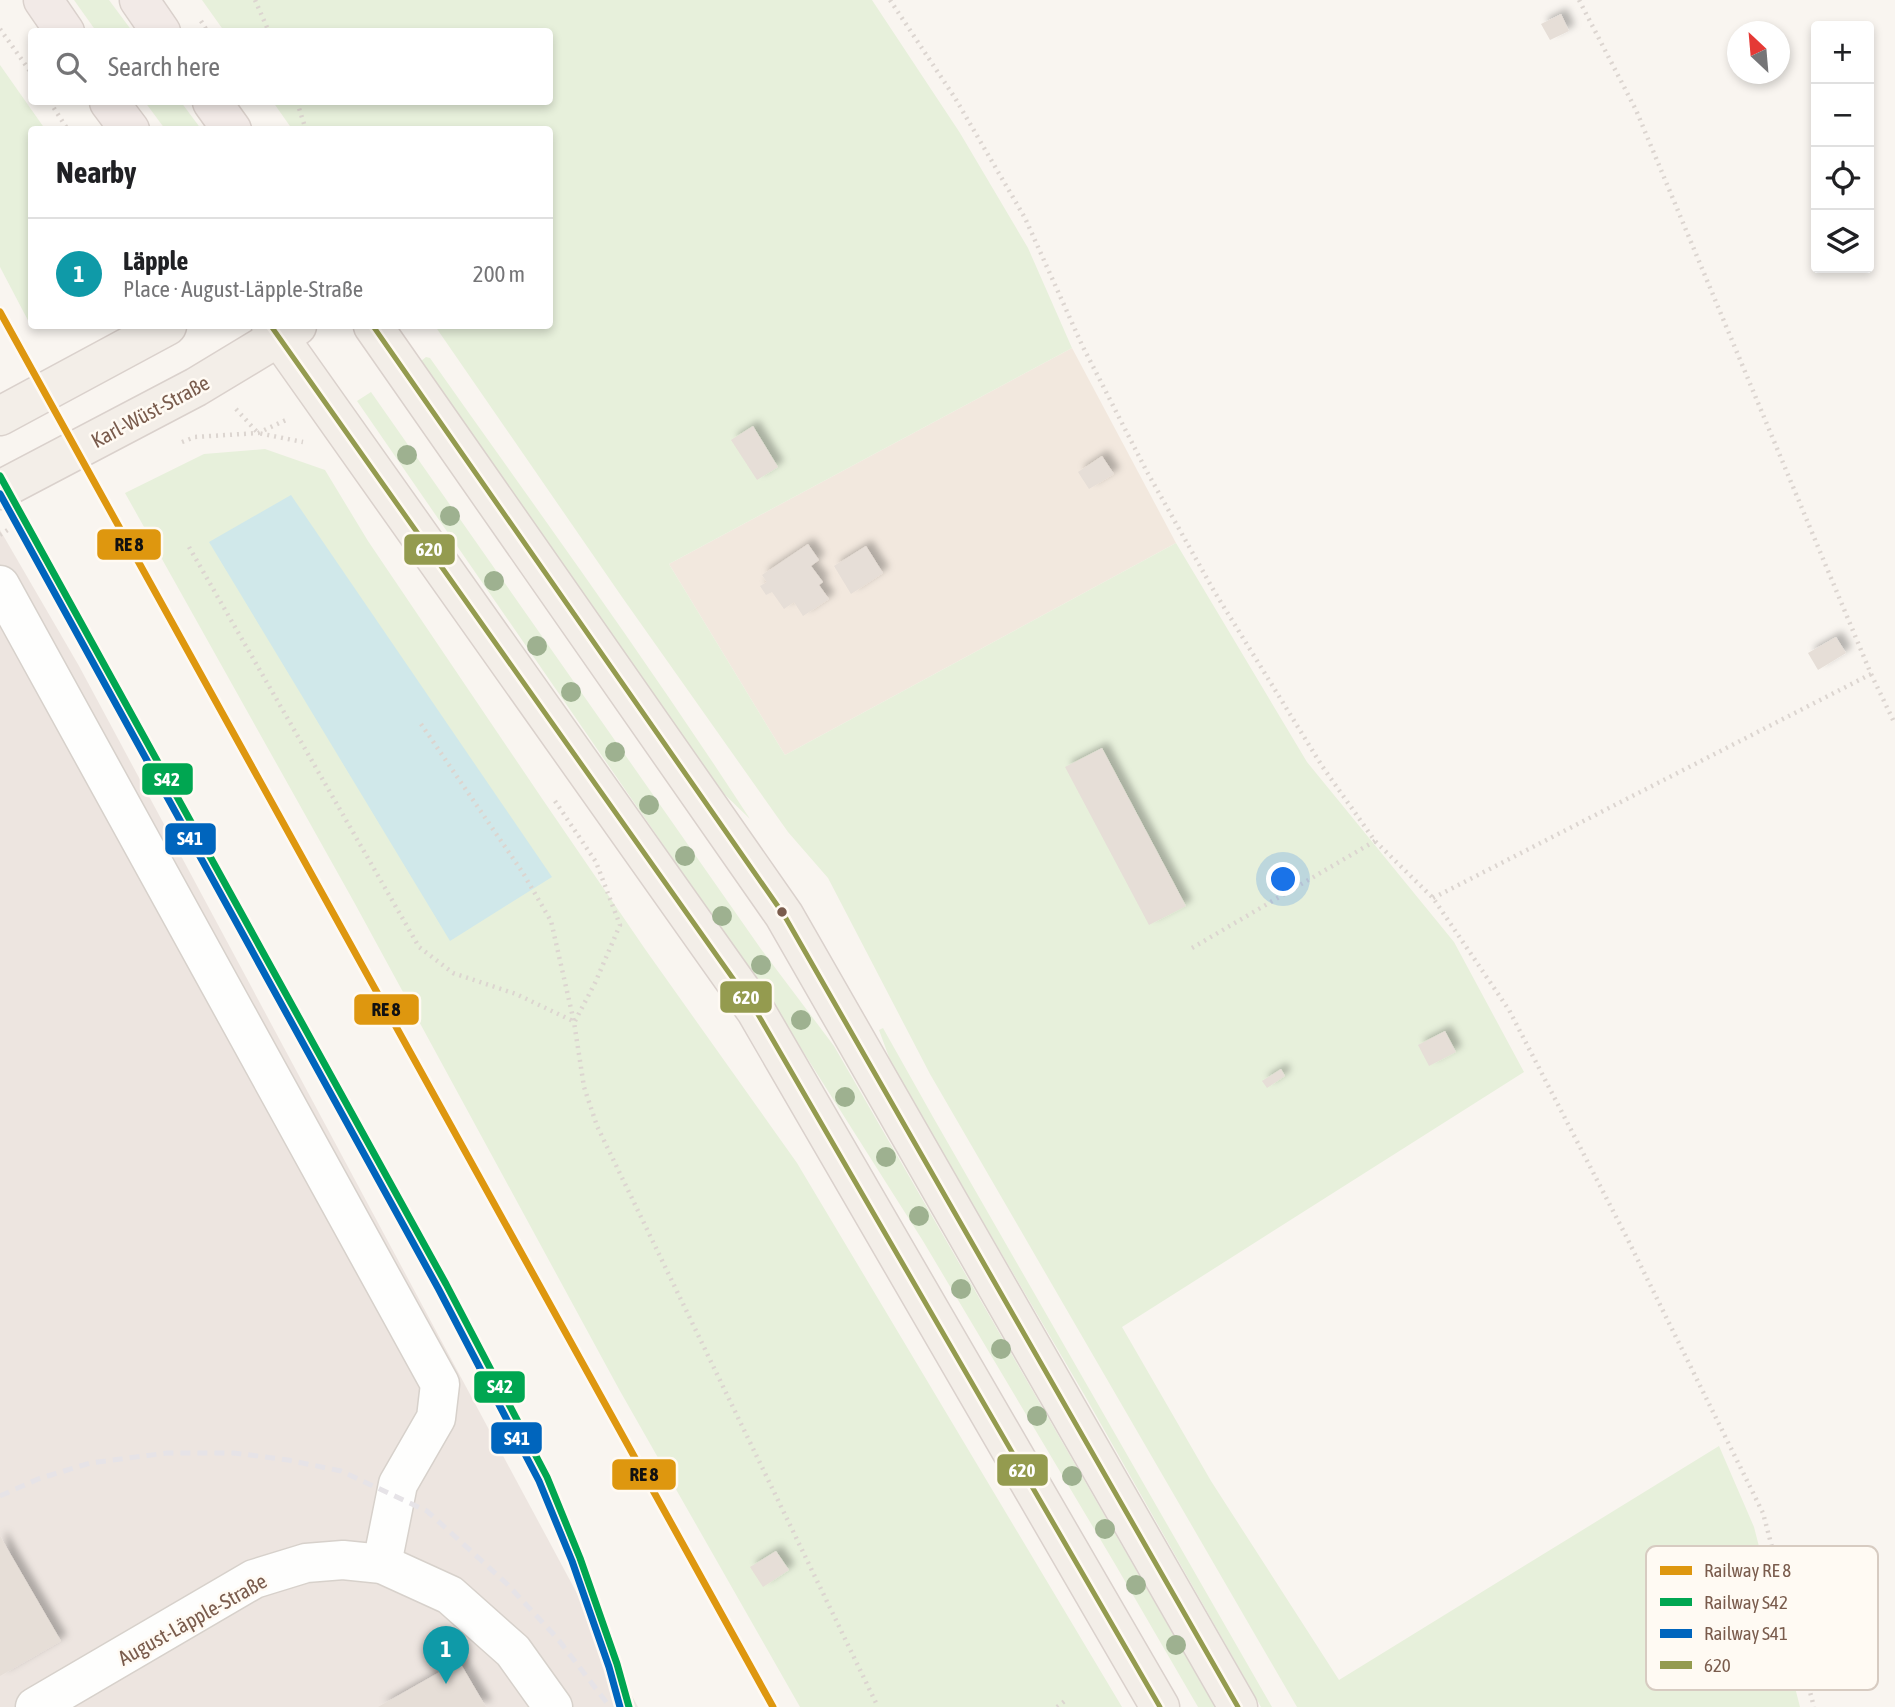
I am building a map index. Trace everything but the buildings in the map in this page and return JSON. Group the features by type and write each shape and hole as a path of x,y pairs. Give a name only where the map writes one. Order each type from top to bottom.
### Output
{"highway":[{"path":"43,0 62,28"},
{"path":"139,0 158,28"},
{"path":"214,105 229,126"}],"main road":[{"path":"83,371 105,329"},
{"path":"0,416 161,329"},
{"path":"282,329 755,1011 1160,1707"},
{"name":"Karl-Wüst-Straße","path":"0,490 217,375 282,329"},
{"path":"375,329 783,915 1238,1707"}],"street":[{"path":"0,585 440,1384 436,1418 398,1484 382,1564"},
{"name":"August-Läpple-Straße","path":"36,1707 254,1579 306,1563 343,1560 382,1564 450,1595 513,1651 553,1707"}],"path":[{"path":"255,0 267,28"},
{"path":"890,0 955,98 1025,218 1082,345 1146,470 1214,591 1322,766 1376,841 1433,898 1510,1010 1763,1513 1772,1546"},
{"path":"1579,0 1636,110 1871,674 1895,724"},
{"path":"0,29 28,68"},
{"path":"52,105 65,126"},
{"path":"298,105 305,126"},
{"path":"217,375 238,412 258,433"},
{"path":"170,446 195,437 258,433 304,442"},
{"path":"188,547 419,947 453,973 516,995 574,1022"},
{"path":"1433,898 1871,674"},
{"path":"421,724 523,873 551,921 574,1022 584,1087 597,1126 878,1707"},
{"path":"552,796 596,862 620,925 595,984 574,1022"},
{"path":"1192,948 1376,841"},
{"path":"1810,1690 1814,1707"},
{"path":"1057,1707 1066,1700"}],"shaded area":[{"path":"1072,348 1176,543 785,755 669,564"},
{"path":"0,530 79,666 638,1707 0,1707"}],"green space":[{"path":"74,0 109,0 130,28 94,28"},
{"path":"202,0 872,0 960,133 1028,248 1072,348 669,564 785,755 1176,543 1307,762 1454,942 1524,1072 1122,1327 1211,1481 1339,1680 1719,1446 1754,1527 1759,1546 1646,1546 1646,1690 1796,1690 1800,1707 1297,1707 930,1074 828,878 788,832 437,329 553,329 553,126 290,126 275,105 553,105 553,28 222,28"},
{"path":"0,65 43,126 28,126 28,320 0,267"},
{"path":"147,105 183,105 199,126 163,126"},
{"path":"426,357 430,358 592,587 750,819 720,790 421,361"},
{"path":"371,392 761,949 834,1046 1215,1707 1198,1707 923,1241 771,1001 357,401"},
{"path":"265,449 325,470 368,541 543,800 797,1163 1122,1707 800,1707 620,1391 354,902 125,493 204,454"},
{"path":"883,1028 1272,1707 1261,1707 1085,1396 893,1068 879,1030"}],"water":[{"path":"291,495 552,877 450,941 209,542"}],"railway":[{"path":"0,1496 38,1479 90,1463 167,1453 234,1453 341,1471 427,1511 507,1584 557,1638 610,1707"}],"transit line":[{"path":"0,312 773,1707"},
{"name":"620","path":"273,329 756,1011 1160,1707"},
{"name":"620","path":"375,329 784,915 1238,1707"}],"rail line":[{"name":"S42","path":"0,476 446,1284 547,1477 580,1558 629,1707"},
{"name":"S41","path":"0,494 438,1288 539,1481 572,1561 620,1707"}],"place":[{"name":"Läpple","path":"446,1684"}]}
